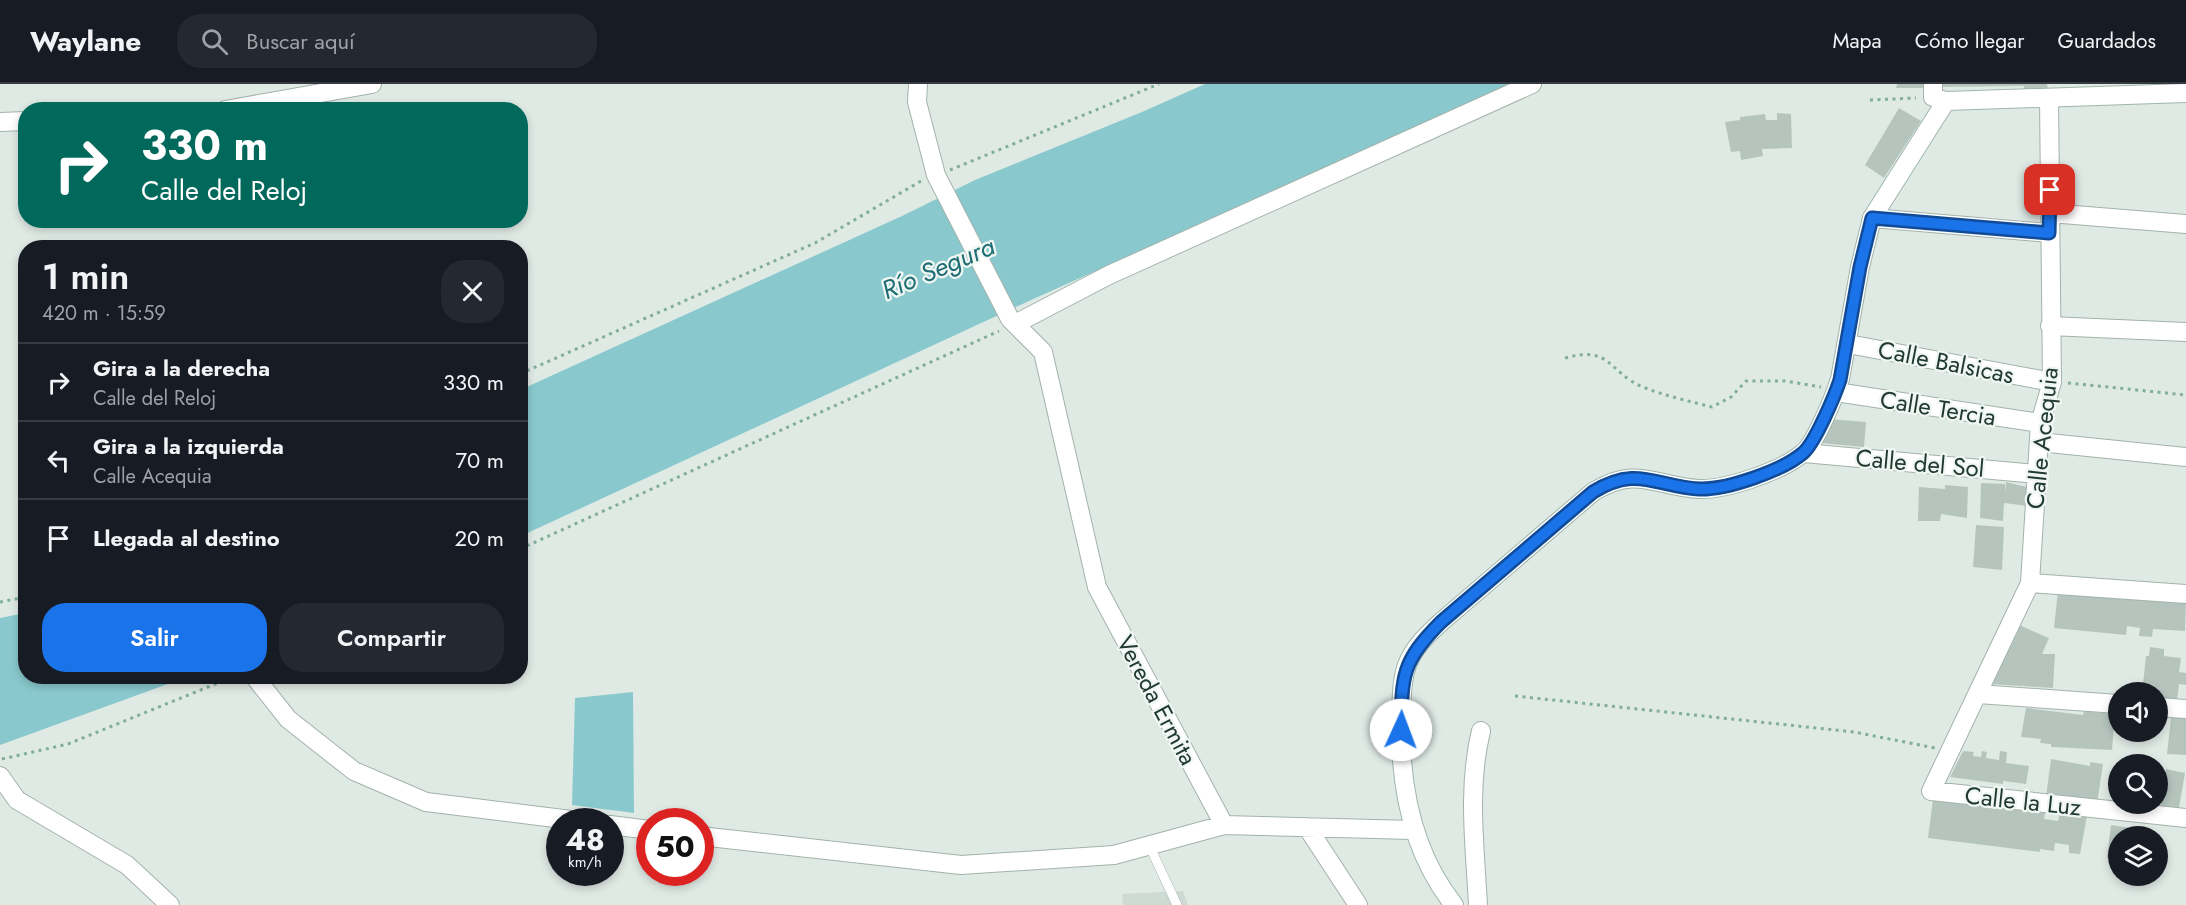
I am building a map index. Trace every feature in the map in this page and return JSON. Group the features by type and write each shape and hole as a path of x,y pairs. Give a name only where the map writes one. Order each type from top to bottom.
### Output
{"street":[{"path":"270,102 372,84"},
{"name":"Vereda Ermita","path":"918,84 917,102 936,175 1012,321 1043,352 1097,587 1224,825"},
{"path":"1012,321 1532,84"},
{"path":"1454,905 1427,866 1413,830 1405,794 1401,730 1402,683 1407,665 1418,645 1441,622 1593,492 1611,481 1637,477 1699,489 1735,486 1804,453 1837,391 1848,344 1860,267 1872,218 1937,94 2049,98 2186,93"},
{"name":"Calle Acequia","path":"1931,791 2030,583 2040,423 2052,382 2049,326 2049,98"},
{"path":"0,122 18,121"},
{"path":"2050,213 2186,224"},
{"path":"1872,218 2049,233"},
{"path":"2049,326 2186,332"},
{"name":"Calle Balsicas","path":"1848,344 2052,382"},
{"name":"Calle Tercia","path":"1837,391 2040,423"},
{"path":"2039,442 2186,457"},
{"name":"Calle del Sol","path":"1804,453 2037,474"},
{"path":"2030,583 2186,594"},
{"path":"260,684 288,719 354,771 426,802 546,817"},
{"path":"1978,694 2108,703"},
{"path":"2168,708 2186,709"},
{"path":"1478,905 1472,792 1475,757 1481,731"},
{"path":"0,776 17,800 127,865 170,905"},
{"name":"Calle la Luz","path":"1931,791 2186,818"},
{"path":"714,838 961,865 1114,855 1224,825 1413,830"},
{"path":"1307,827 1358,905"}],"lane":[{"path":"1149,846 1177,905"}],"path":[{"path":"528,370 815,243 924,179 1159,84"},
{"path":"1870,100 1937,94"},
{"path":"528,545 1012,321"},
{"path":"1565,358 1584,353 1599,355 1641,386 1712,407 1731,397 1746,381 1785,381 1837,391"},
{"path":"2052,382 2186,395"},
{"path":"0,602 18,599"},
{"path":"0,760 68,744 214,684"},
{"path":"1515,696 1854,732 1950,751"}],"shaded area":[{"path":"1183,891 1188,905 1123,905 1122,894"}],"water":[{"name":"Río Segura","path":"1205,84 1511,84 1029,301 528,533 528,386 902,216 975,180"},
{"path":"18,614 18,684 168,684 0,745 0,618"},
{"path":"633,692 634,813 624,812 624,808 572,805 575,698"}],"building":[{"path":"1897,84 1928,84 1922,88 1896,88"},
{"path":"1937,84 2047,84 2048,89 2024,89 2024,86 1938,87"},
{"path":"1899,108 1921,121 1884,178 1865,165"},
{"path":"1777,113 1791,114 1792,148 1762,149 1763,156 1741,160 1740,151 1731,152 1725,122 1740,120 1740,117 1765,114 1766,120 1777,120"},
{"path":"1829,419 1866,422 1864,447 1820,443"},
{"path":"2006,482 2031,488 2028,506 2004,503 2003,521 1980,518 1981,483 2005,484 2005,493"},
{"path":"1945,485 1968,487 1967,518 1941,514 1940,521 1918,521 1919,487 1945,489"},
{"path":"1976,525 2004,527 2002,570 1973,567"},
{"path":"2058,590 2186,600 2185,631 2153,629 2152,637 2139,636 2140,628 2127,626 2126,635 2054,628"},
{"path":"2019,625 2049,638 2042,654 2055,654 2053,688 1990,684"},
{"path":"2150,647 2164,649 2164,656 2181,658 2179,672 2186,673 2186,685 2179,684 2177,700 2168,699 2168,682 2143,682 2146,656 2149,656"},
{"path":"2026,708 2083,715 2084,711 2108,713 2108,742 2113,742 2112,750 2051,747 2051,744 2040,743 2041,739 2021,737"},
{"path":"2171,717 2186,718 2186,755 2167,754"},
{"path":"1963,751 1974,752 1973,756 1981,757 1982,751 1987,752 1986,758 1999,760 2000,751 2007,752 2006,763 2029,766 2026,784 2003,781 2003,784 1950,777"},
{"path":"2051,759 2090,766 2090,762 2103,764 2097,804 2046,797"},
{"path":"2168,769 2185,773 2178,813 2168,812"},
{"path":"1933,799 2045,813 2044,819 2058,821 2060,812 2087,816 2080,854 2069,853 2069,845 2055,843 2054,851 2040,849 2040,852 1928,838"}],"route":[{"path":"1401,730 1402,683 1407,665 1418,645 1441,622 1593,492 1611,481 1637,477 1699,489 1735,486 1804,453 1840,380 1860,267 1872,218 2049,233 2050,190"}]}
